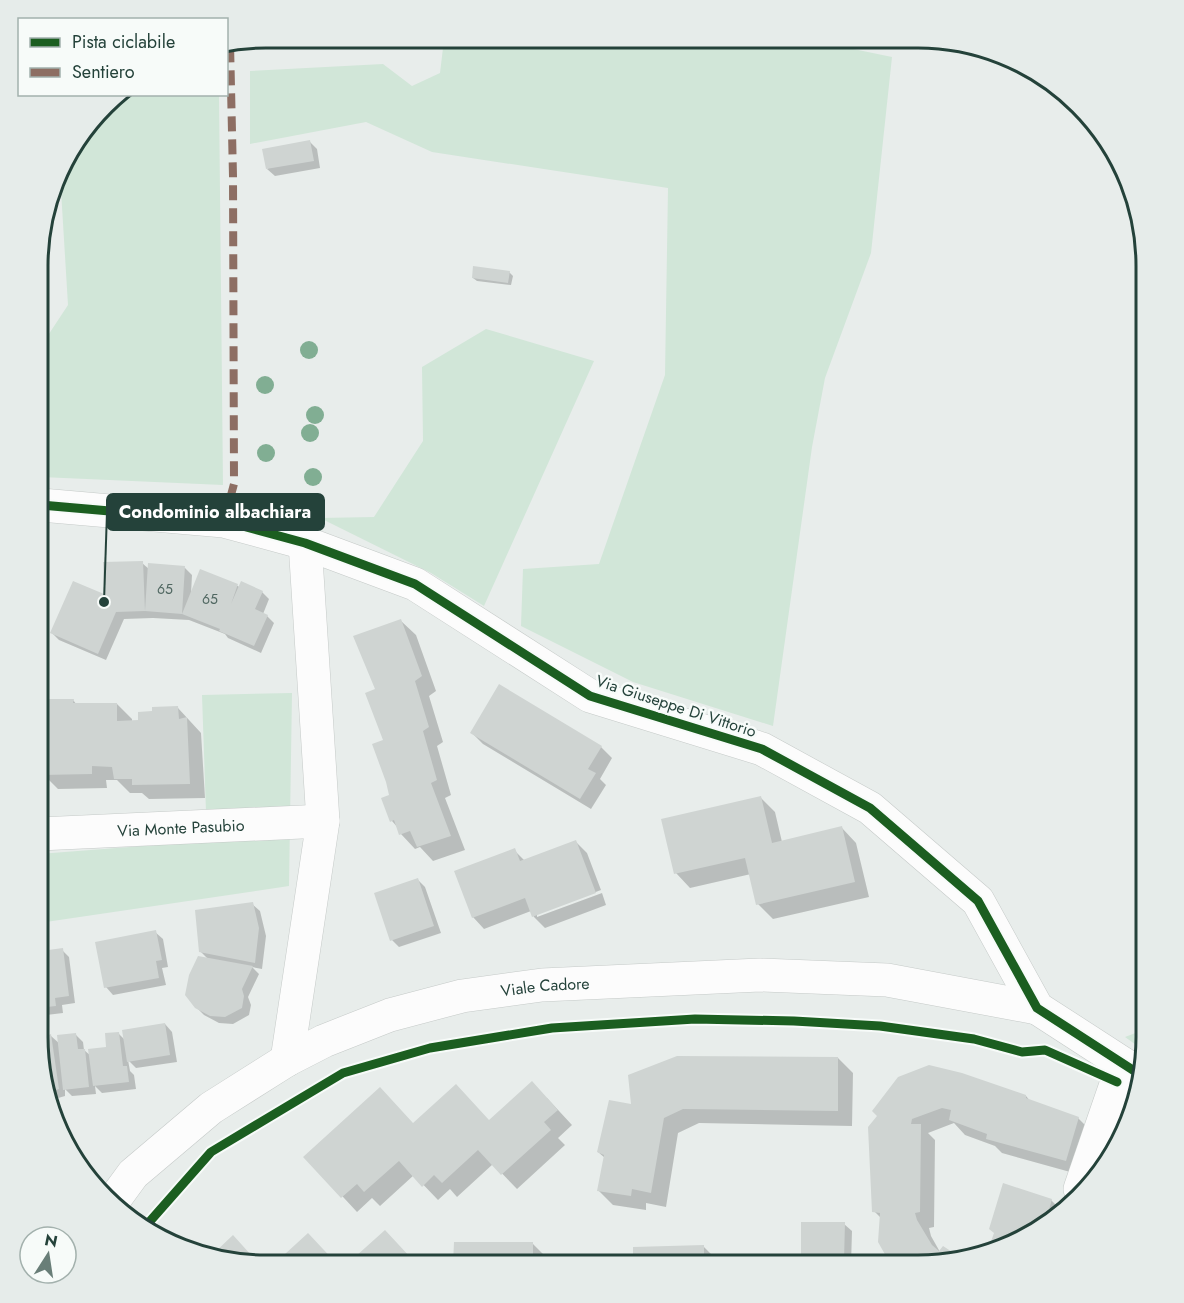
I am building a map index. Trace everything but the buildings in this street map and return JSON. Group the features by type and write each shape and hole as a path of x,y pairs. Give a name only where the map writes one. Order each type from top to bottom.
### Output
{"street":[{"name":"Via Giuseppe Di Vittorio","path":"48,506 224,521 304,543 415,584 590,696 762,749 870,808 978,901 1037,1008 1131,1069"},
{"path":"287,1060 322,821 304,543"},
{"name":"Via Monte Pasubio","path":"48,834 322,821"},
{"name":"Viale Cadore","path":"117,1196 133,1173 211,1108 287,1060 324,1041 390,1015 462,996 542,985 760,975 887,980 1037,1008"},
{"path":"1085,1177 1131,1069"}],"green space":[{"path":"443,48 848,48 892,57 871,253 825,378 812,447 773,726 633,682 521,626 523,569 599,564 665,375 668,188 432,152 366,122 250,144 250,71 383,64 412,86 440,73"},
{"path":"129,96 219,96 223,485 48,477 48,335 68,305 61,193 70,169 93,133"},
{"path":"486,329 594,361 484,606 431,573 320,518 374,517 423,441 422,367"},
{"path":"292,693 289,886 48,922 48,853 207,841 202,695"},
{"path":"1136,1033 1136,1045 1125,1037"}],"marked path":[{"path":"224,521 234,484 230,51"}],"cycle path":[{"path":"48,506 224,521 305,543 415,584 590,696 762,749 870,808 978,901 1037,1008 1133,1070"},
{"path":"150,1221 211,1152 343,1073 430,1048 552,1028 695,1019 880,1026 974,1039 1022,1052 1045,1050 1117,1082"}],"place":[{"name":"Condominio albachiara","path":"104,602"}]}
